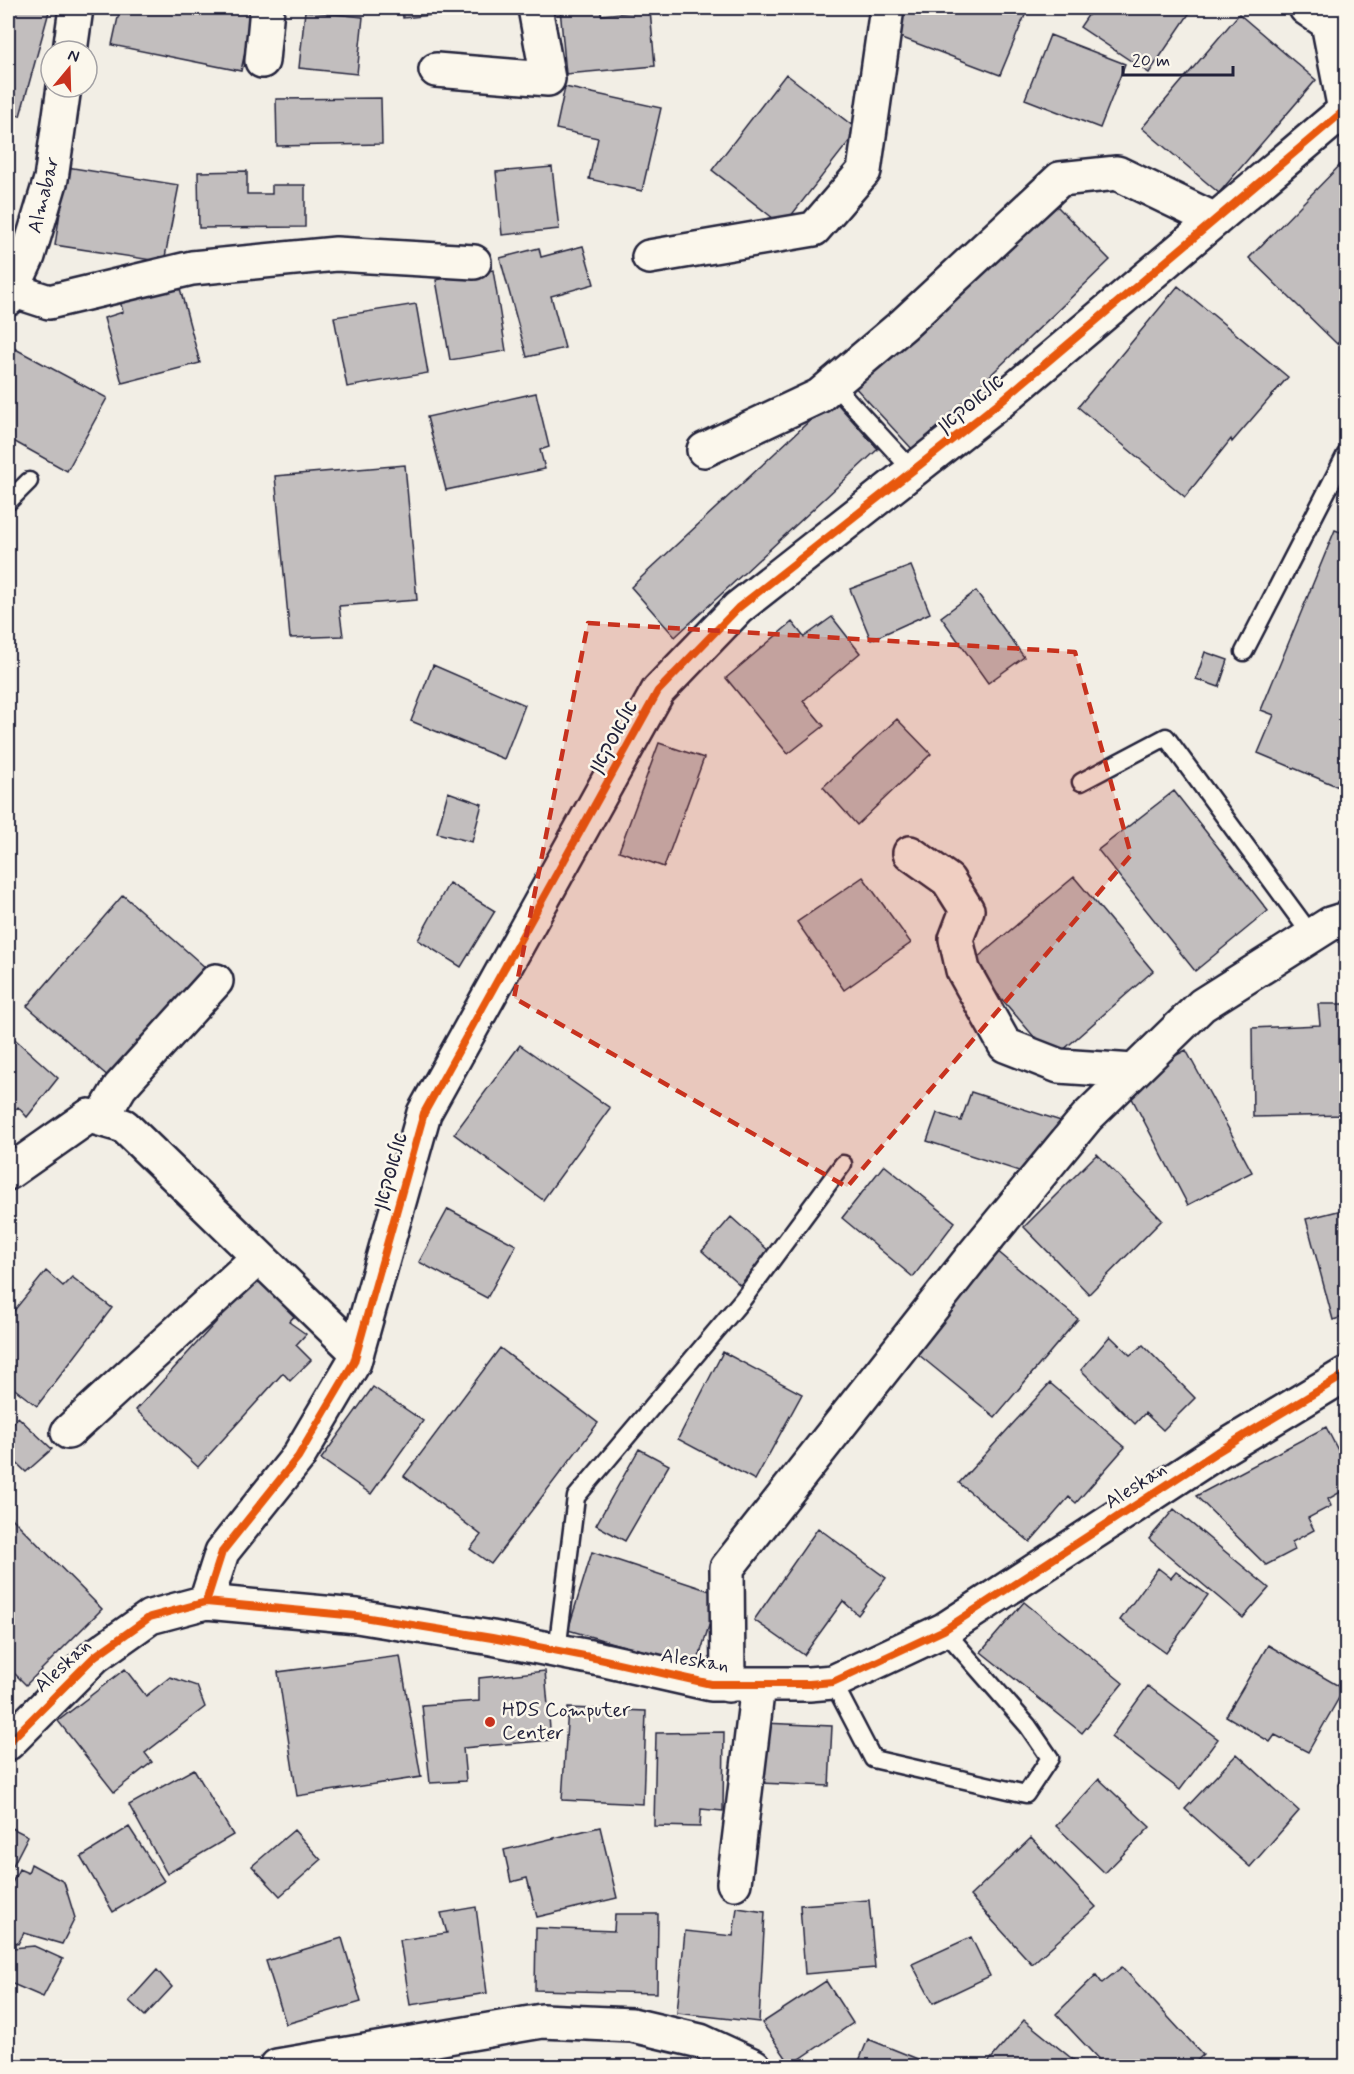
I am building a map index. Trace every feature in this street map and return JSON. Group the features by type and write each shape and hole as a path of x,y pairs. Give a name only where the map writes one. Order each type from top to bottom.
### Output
{"street":[{"path":"72,39 76,8"},
{"path":"262,61 267,8"},
{"path":"436,70 548,79 535,8"},
{"path":"649,257 814,229 864,171 887,8"},
{"path":"1306,8 1328,23 1346,110"},
{"name":"Almabar","path":"10,295 28,256 51,179 62,99"},
{"name":"אלאסקאן","path":"206,1602 222,1552 298,1457 354,1362 424,1113 658,692 738,608 1001,401 1346,110"},
{"path":"704,450 819,396 904,324 1060,179 1117,173 1215,220"},
{"path":"10,295 48,302 192,268 336,254 474,262"},
{"path":"910,853 948,880 968,910 956,939 963,970 1005,1045 1059,1066 1134,1071"},
{"path":"734,1883 743,1685 727,1568 990,1235 1087,1117 1202,1005 1330,924 1347,919"},
{"path":"101,1119 120,1087 216,981"},
{"path":"8,1173 89,1116 124,1126 357,1352"},
{"path":"68,1432 259,1257"},
{"name":"Aleskan","path":"8,1743 95,1656 150,1617 206,1602 357,1616 492,1638 711,1684 833,1682 944,1630 1217,1452 1347,1374"},
{"path":"277,2067 542,2021 632,2025 700,2041 754,2067"}],"lane":[{"path":"833,384 913,471"},
{"path":"1244,652 1347,454"},
{"path":"8,502 29,481"},
{"path":"1081,782 1166,737 1312,936"},
{"path":"557,1651 576,1497 744,1299 843,1164"},
{"path":"833,1682 873,1759 1026,1794 1050,1758 1028,1726 944,1630"}],"highlighted area":[{"path":"588,623 1075,652 1131,855 847,1187 514,998"}],"building":[{"path":"8,8 50,8 41,39 39,39 39,48 20,116 8,112"},
{"path":"120,8 254,8 241,71 112,45"},
{"path":"402,8 492,8 492,9 403,18"},
{"path":"560,8 601,8 601,15 650,10 655,66 566,74"},
{"path":"899,8 1028,8 1000,75 892,34"},
{"path":"1093,8 1193,8 1149,73 1080,27"},
{"path":"305,11 363,17 357,74 299,68"},
{"path":"1239,14 1316,80 1219,193 1142,128"},
{"path":"1050,35 1125,64 1100,128 1025,99"},
{"path":"786,74 858,130 783,226 712,170"},
{"path":"565,87 661,108 642,191 589,179 598,138 556,129"},
{"path":"381,98 382,144 277,146 276,99"},
{"path":"1346,159 1346,334 1337,344 1249,258"},
{"path":"67,167 179,185 164,262 55,245"},
{"path":"552,167 559,229 502,235 496,172"},
{"path":"247,171 247,194 272,194 272,185 305,185 305,227 199,228 198,172"},
{"path":"1054,203 1110,260 913,450 853,385 892,349 896,353"},
{"path":"583,246 594,284 551,296 565,348 527,357 500,258 539,248 541,257"},
{"path":"493,270 506,351 450,360 436,280"},
{"path":"177,277 200,363 122,383 104,318 123,312 118,293"},
{"path":"1178,286 1288,377 1232,442 1231,439 1185,497 1078,407"},
{"path":"416,304 428,373 347,387 334,317"},
{"path":"8,345 107,398 67,471 8,438"},
{"path":"536,393 549,447 540,450 545,469 446,490 427,417"},
{"path":"833,399 878,449 675,637 631,587"},
{"path":"405,465 417,600 339,606 343,636 290,638 275,476"},
{"path":"1335,530 1346,534 1346,790 1258,753 1274,715 1261,710"},
{"path":"911,566 930,613 871,640 850,589"},
{"path":"976,591 1024,657 988,683 941,617"},
{"path":"832,617 860,653 803,701 824,726 788,754 726,678 792,622 804,637"},
{"path":"1205,652 1228,660 1219,687 1196,679"},
{"path":"433,665 525,705 504,759 411,721"},
{"path":"897,719 931,754 857,825 823,787"},
{"path":"659,743 704,758 664,867 619,851"},
{"path":"1174,791 1268,911 1195,971 1098,850"},
{"path":"448,792 482,804 472,842 437,833"},
{"path":"863,877 911,943 844,990 797,922"},
{"path":"1074,877 1153,971 1053,1059 971,963"},
{"path":"449,883 495,911 461,967 418,940"},
{"path":"123,895 206,968 110,1078 27,1006"},
{"path":"1318,1004 1346,1004 1346,1115 1253,1117 1252,1028 1320,1025"},
{"path":"8,1033 58,1078 27,1117 18,1107 8,1117"},
{"path":"520,1045 610,1108 543,1200 454,1134"},
{"path":"1186,1050 1252,1172 1188,1205 1124,1083"},
{"path":"971,1092 1061,1121 1051,1158 1031,1175 927,1141 937,1113 961,1121"},
{"path":"1097,1154 1162,1220 1089,1294 1024,1227"},
{"path":"884,1165 955,1222 913,1277 842,1218"},
{"path":"448,1209 516,1245 487,1298 419,1262"},
{"path":"1346,1209 1346,1316 1333,1320 1306,1219"},
{"path":"731,1217 769,1251 740,1285 702,1251"},
{"path":"996,1250 1078,1319 995,1417 914,1351"},
{"path":"46,1271 63,1286 72,1277 112,1308 37,1406 8,1384 8,1316"},
{"path":"258,1276 299,1311 289,1322 306,1334 296,1345 311,1360 290,1381 283,1373 198,1467 136,1410"},
{"path":"1110,1336 1130,1355 1143,1345 1195,1398 1163,1430 1145,1413 1135,1424 1081,1370"},
{"path":"500,1348 598,1423 491,1564 470,1549 481,1535 404,1476"},
{"path":"723,1352 802,1394 755,1480 678,1439"},
{"path":"1050,1383 1125,1447 1076,1503 1069,1497 1030,1542 959,1483"},
{"path":"373,1387 423,1421 371,1494 321,1459"},
{"path":"18,1417 52,1449 26,1472 8,1455 8,1429"},
{"path":"1326,1427 1346,1466 1346,1489 1328,1499 1331,1506 1308,1518 1314,1530 1292,1542 1295,1550 1266,1565 1196,1496"},
{"path":"639,1449 669,1465 625,1541 596,1525"},
{"path":"1174,1509 1269,1588 1243,1618 1149,1539"},
{"path":"8,1514 102,1609 26,1685 8,1667"},
{"path":"818,1528 886,1578 858,1615 843,1601 804,1655 754,1620"},
{"path":"592,1552 719,1594 696,1667 568,1630"},
{"path":"1158,1568 1171,1578 1176,1572 1208,1595 1166,1653 1120,1620"},
{"path":"1024,1602 1123,1683 1082,1733 981,1652"},
{"path":"1268,1645 1344,1689 1308,1752 1275,1735 1270,1742 1226,1716"},
{"path":"400,1656 421,1777 297,1796 278,1672"},
{"path":"125,1669 146,1696 170,1677 197,1686 205,1707 145,1753 152,1762 114,1792 58,1721"},
{"path":"545,1671 551,1740 463,1748 466,1781 430,1783 422,1705 479,1701 479,1678"},
{"path":"1148,1686 1218,1739 1180,1790 1111,1737"},
{"path":"568,1708 646,1711 643,1804 562,1800"},
{"path":"763,1723 832,1726 829,1786 760,1783"},
{"path":"724,1732 723,1811 701,1809 700,1827 654,1826 656,1733"},
{"path":"1237,1754 1299,1811 1250,1867 1185,1809"},
{"path":"1346,1768 1346,1787 1338,1783"},
{"path":"194,1769 233,1835 167,1874 129,1805"},
{"path":"1099,1779 1150,1827 1105,1873 1056,1826"},
{"path":"8,1826 28,1836 8,1875"},
{"path":"129,1827 164,1881 113,1912 81,1857"},
{"path":"600,1827 617,1898 537,1917 527,1878 511,1882 504,1850"},
{"path":"294,1830 321,1860 280,1896 252,1866"},
{"path":"1031,1838 1096,1907 1032,1964 970,1896"},
{"path":"31,1864 64,1882 75,1918 62,1944 24,1933 18,1944 8,1937 8,1891 19,1869 28,1873"},
{"path":"869,1900 875,1968 805,1974 800,1905"},
{"path":"476,1907 487,1993 410,2005 400,1940 447,1933 441,1913"},
{"path":"737,1908 765,1912 759,2022 677,2013 685,1931 733,1936"},
{"path":"615,1914 658,1914 657,1993 535,1990 536,1928 614,1931"},
{"path":"971,1937 990,1976 933,2003 912,1964"},
{"path":"342,1938 361,2002 286,2024 266,1961"},
{"path":"8,1944 13,1948 34,1946 63,1959 43,1997 8,1982"},
{"path":"1122,1967 1203,2055 1191,2066 1105,2066 1056,2014 1096,1975 1102,1983"},
{"path":"157,1970 172,1987 145,2016 129,2001"},
{"path":"826,1981 853,2023 791,2065 762,2023"},
{"path":"1024,2020 1081,2066 985,2066"},
{"path":"868,2039 930,2064 929,2066 857,2066"}],"cycle path":[{"path":"206,1602 222,1552 298,1457 354,1362 424,1113 658,691 738,608 1001,401 1346,109"},
{"path":"8,1743 95,1656 150,1617 206,1602 357,1616 492,1638 711,1684 833,1682 944,1630 1217,1452 1346,1374"}],"place":[{"name":"HDS Computer Center","path":"490,1722"}]}
